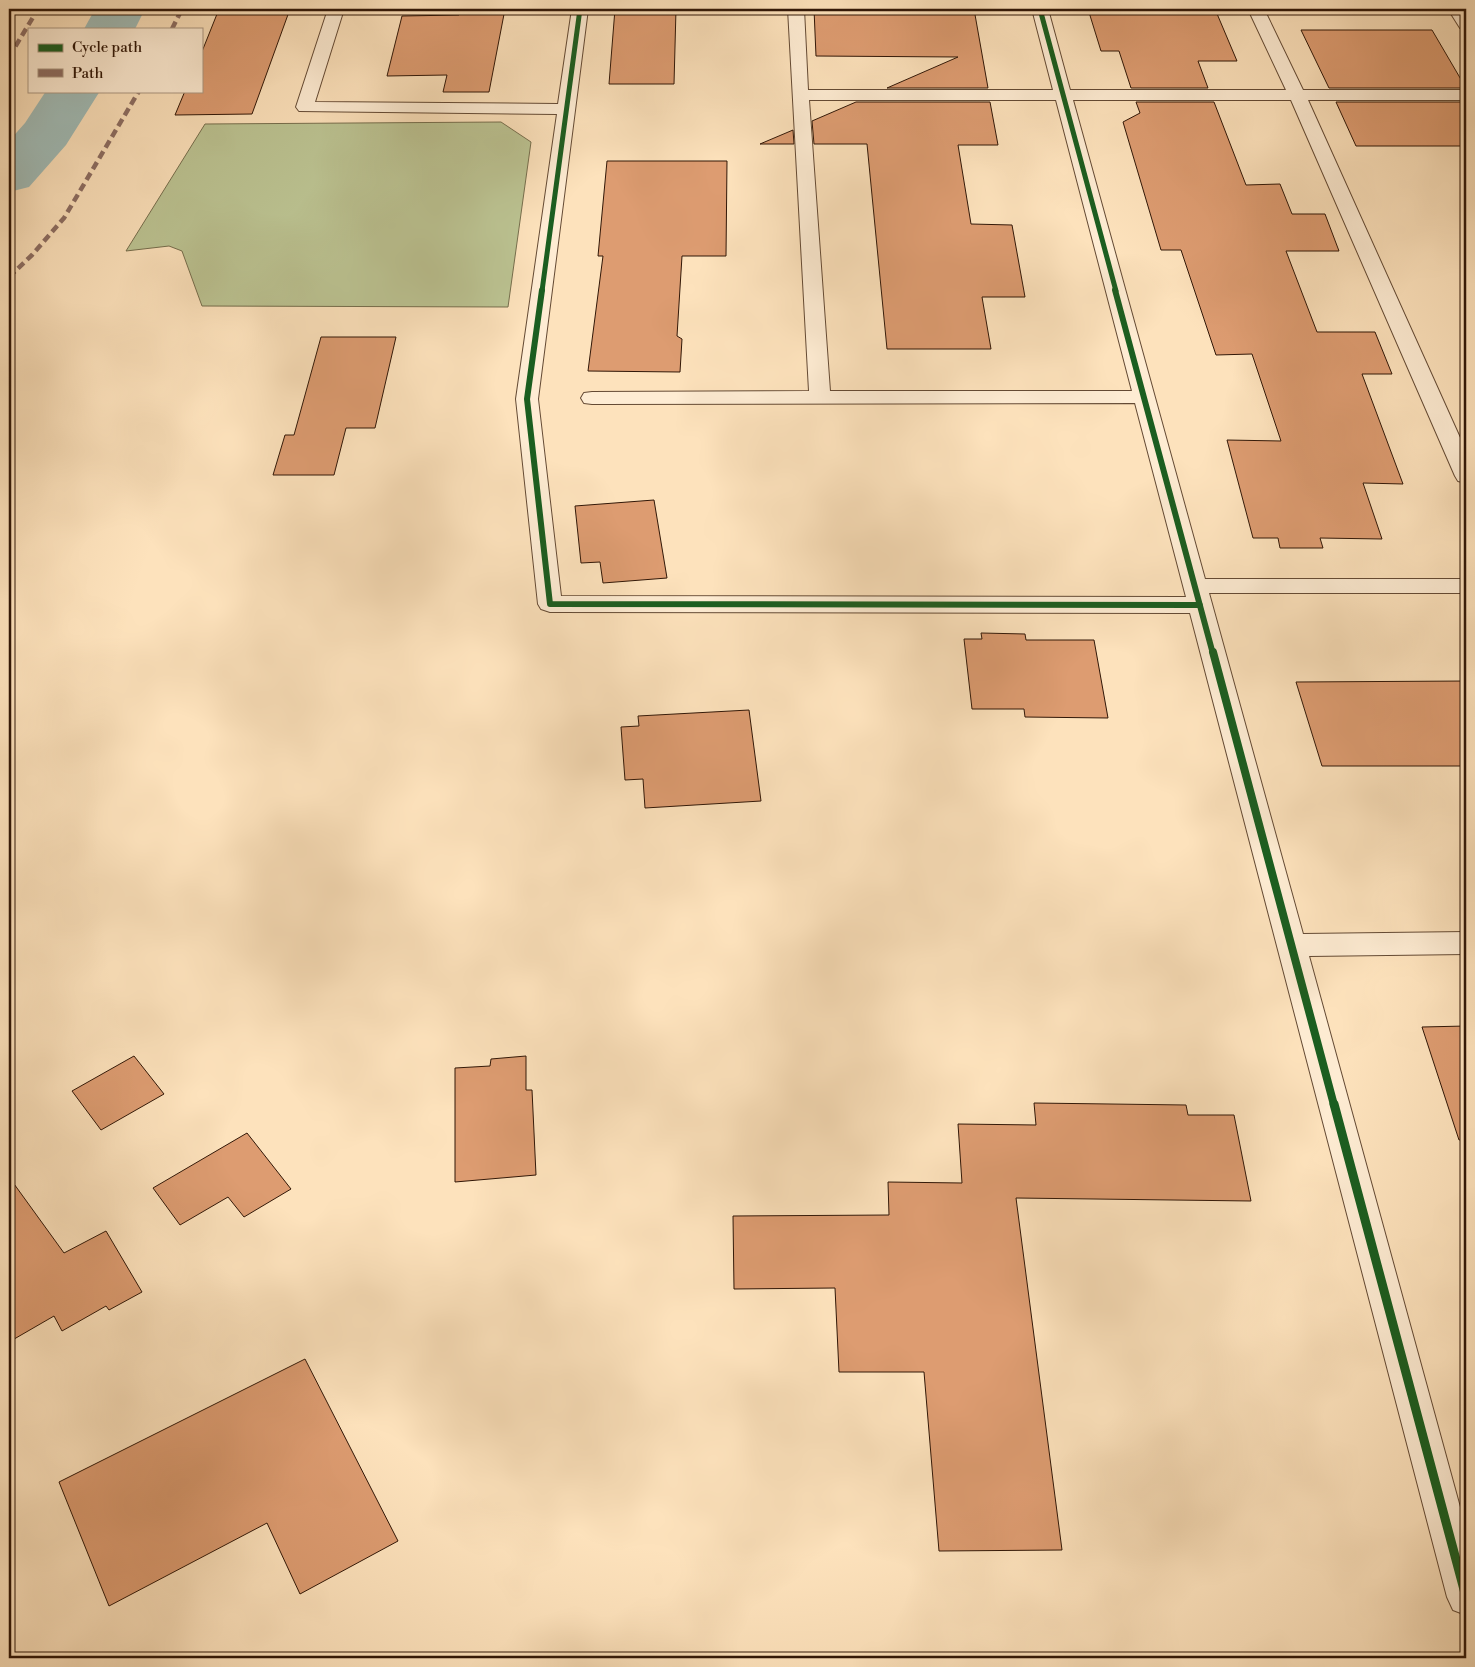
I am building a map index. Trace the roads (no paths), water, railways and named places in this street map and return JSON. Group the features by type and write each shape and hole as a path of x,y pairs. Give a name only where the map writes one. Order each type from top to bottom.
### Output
{"street":[{"path":"336,9 305,107 567,109"},
{"path":"580,9 527,399 550,604 1197,596 1466,586"},
{"path":"796,9 820,397"},
{"path":"1040,9 1466,1597"},
{"path":"1256,9 1466,476"},
{"path":"1456,9 1466,26"},
{"path":"800,96 1466,95"},
{"path":"592,398 1144,397"},
{"path":"1291,945 1466,943"}],"waterway":[{"path":"110,28 120,9"},
{"path":"9,175 46,133 72,92"}]}
